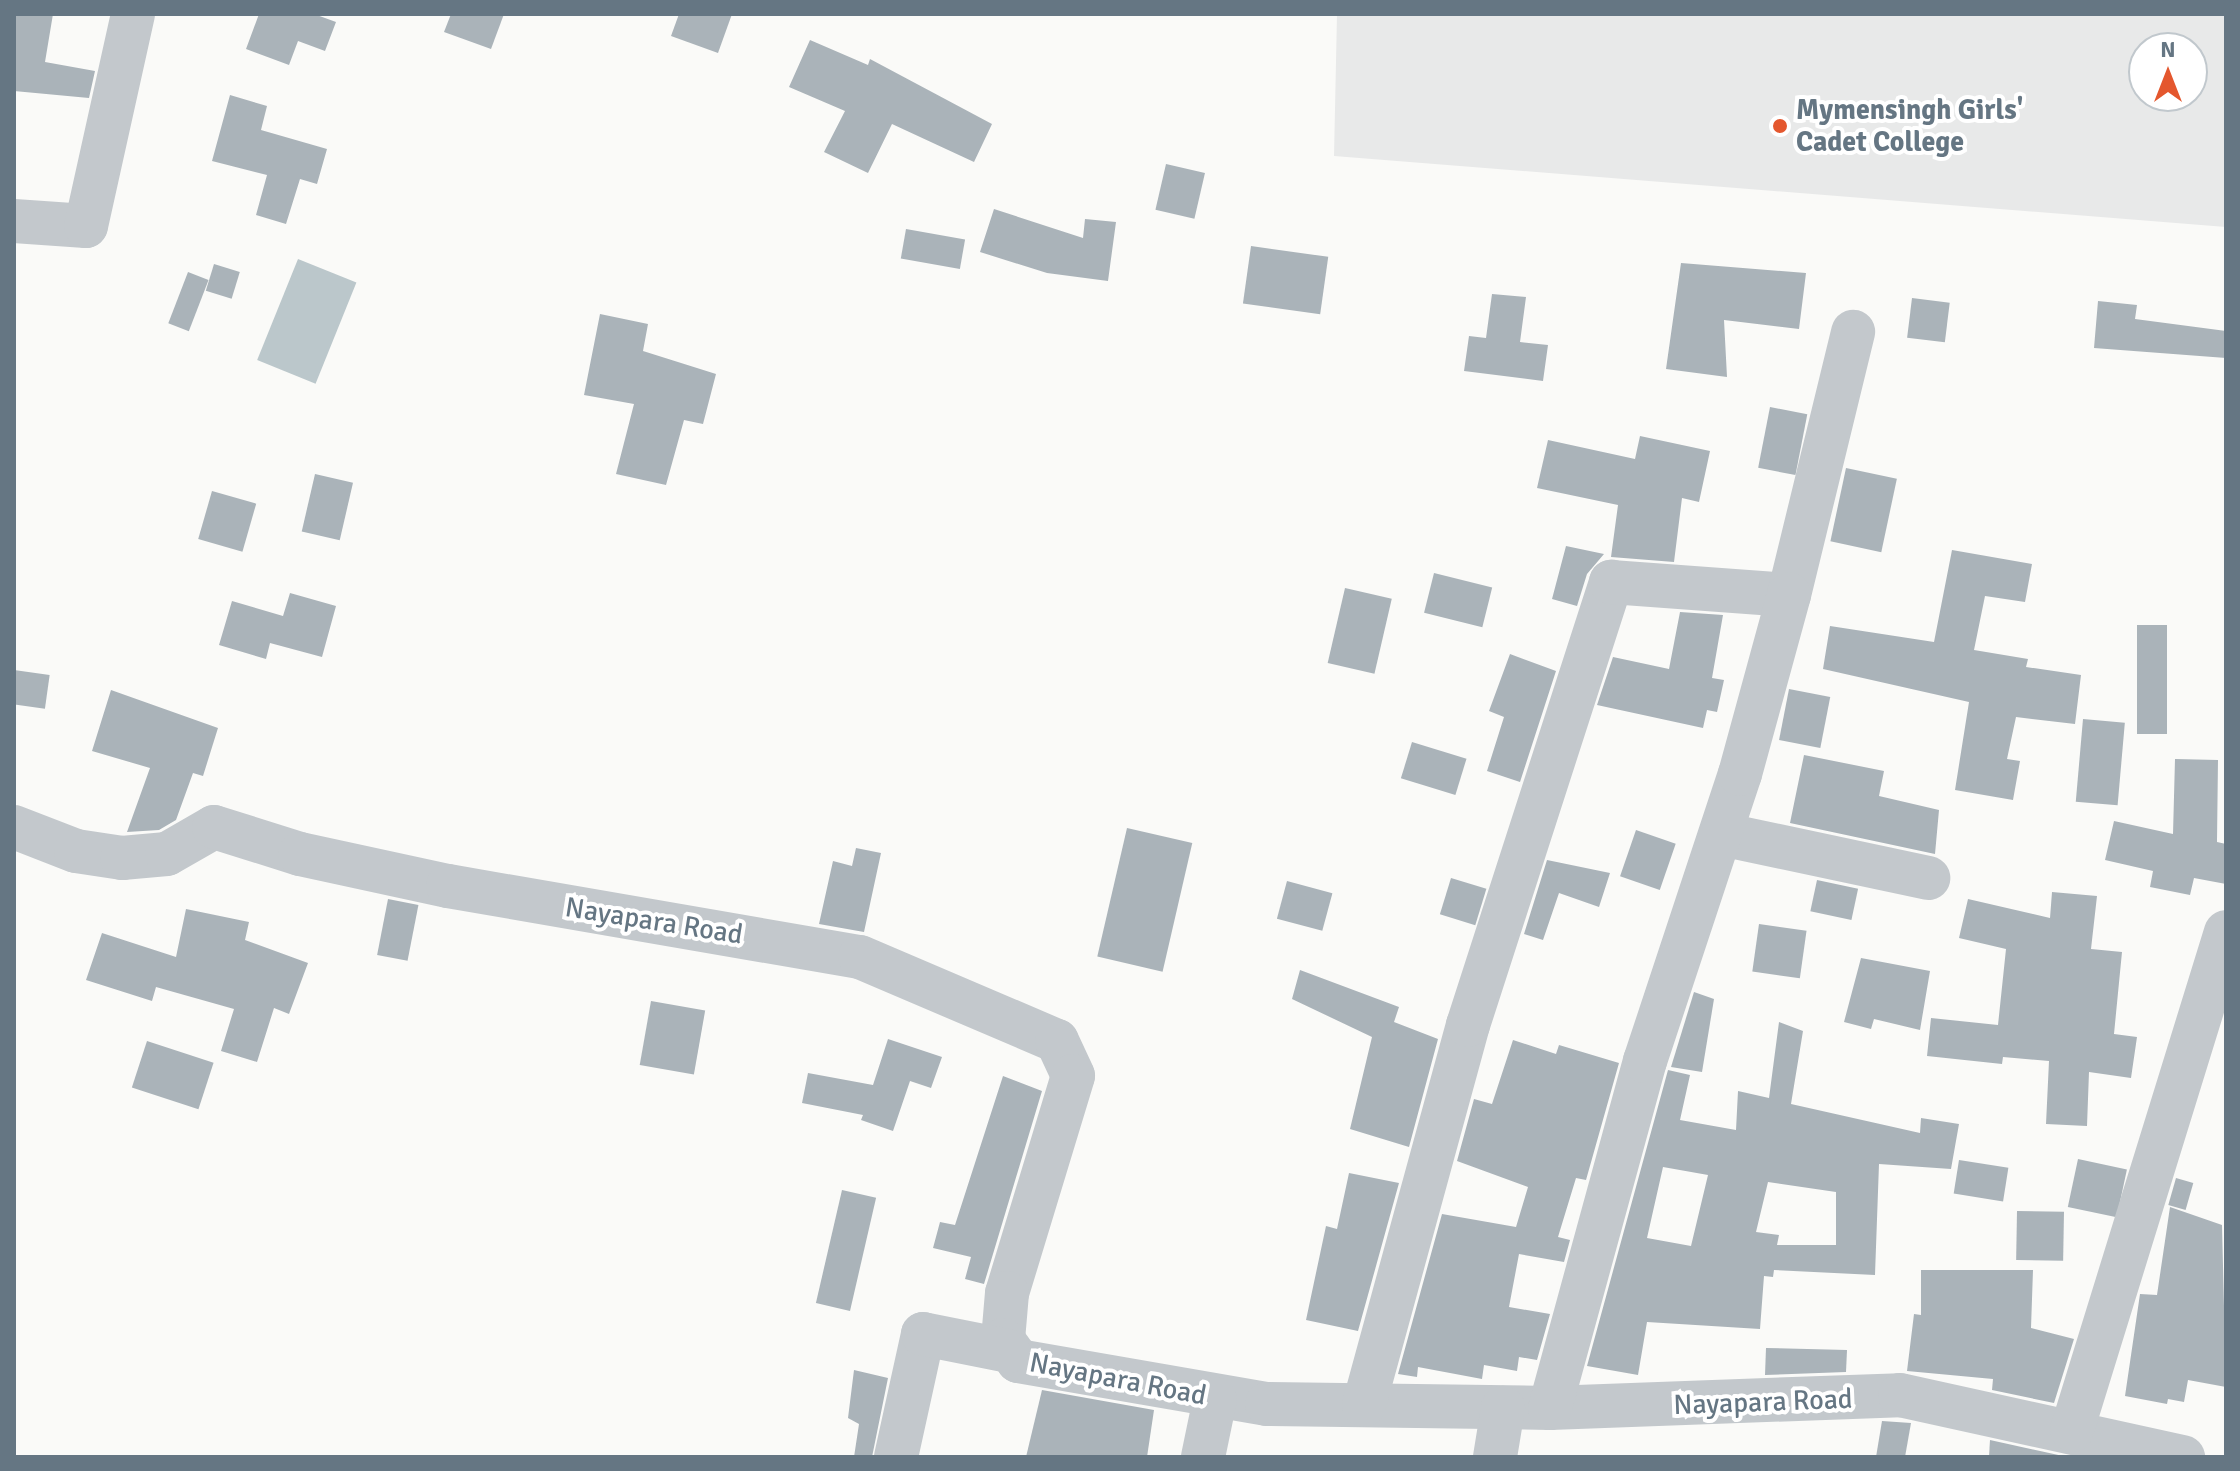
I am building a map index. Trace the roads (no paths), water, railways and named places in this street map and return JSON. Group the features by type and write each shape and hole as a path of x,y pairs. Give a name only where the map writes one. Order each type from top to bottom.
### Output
{"street":[{"path":"14,221 86,226 133,14"},
{"path":"1550,1408 1645,1061 1721,834 1789,595 1853,332"},
{"path":"1364,1405 1464,1040 1611,582 1789,595"},
{"name":"Nayapara Road","path":"14,827 76,851 122,858 167,854 214,827 300,854 448,886 860,957 1057,1041 1073,1076 1007,1293 1003,1340 1008,1351 1047,1369 1215,1399 1364,1405 1550,1408 1900,1395 2072,1430 2183,1457"},
{"path":"1721,834 1928,878"},
{"path":"2072,1430 2226,932"},
{"path":"896,1457 923,1334 1008,1351"},
{"path":"1203,1457 1215,1399"},
{"path":"1495,1457 1503,1408"}],"place":[{"name":"Mymensingh Girls' Cadet College","path":"1780,126"}]}
